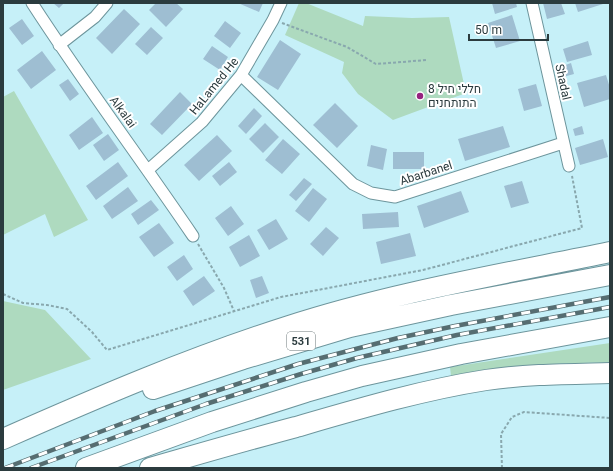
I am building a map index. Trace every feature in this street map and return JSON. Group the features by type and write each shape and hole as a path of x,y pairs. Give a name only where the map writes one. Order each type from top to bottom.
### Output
{"highway":[{"path":"3,439 94,398 209,353 286,327 363,305 610,252"},
{"name":"531","path":"3,446 161,386 243,359 314,338 451,304 610,275"},
{"path":"86,468 232,416 362,376 461,354 610,327"},
{"path":"150,468 362,407 462,384 522,376 610,373"}],"street":[{"name":"Alkalai","path":"32,3 59,46 148,170 193,236"},
{"path":"59,46 95,17 107,3"},
{"name":"HaLamed He","path":"148,170 202,122 241,75 273,20 281,3"},
{"name":"Shadal","path":"532,3 563,143 570,166"},
{"name":"Abarbanel","path":"241,75 353,184 371,193 395,197 563,143"}],"path":[{"path":"273,20 347,46 376,64 428,60"},
{"path":"3,294 23,303 47,304 67,309 92,332 107,350 281,297 423,270 582,228 570,166"},
{"path":"193,236 224,288 234,311"},
{"path":"502,468 501,434 512,417 524,412 610,418"}],"green space":[{"path":"299,3 306,3 363,26 365,16 412,18 449,17 466,93 393,120 358,94 342,73 344,62 285,35"},
{"path":"14,91 88,220 54,237 45,214 3,235 3,97"},
{"path":"3,301 45,310 91,359 3,390"},
{"path":"610,343 610,363 570,363 530,366 451,376 450,367"}],"building":[{"path":"53,3 64,3 59,8"},
{"path":"156,3 176,3 183,9 166,27 149,10"},
{"path":"238,3 263,3 259,12"},
{"path":"492,3 516,3 517,7 495,14"},
{"path":"543,3 561,3 565,14 547,19"},
{"path":"575,3 602,3 603,4 578,12"},
{"path":"124,9 140,24 112,54 96,38"},
{"path":"512,15 520,41 496,48 488,23"},
{"path":"22,19 34,36 22,45 9,28"},
{"path":"225,21 241,33 230,48 214,36"},
{"path":"151,27 163,38 147,55 135,44"},
{"path":"280,40 301,54 278,90 257,77"},
{"path":"588,41 592,55 567,62 563,49"},
{"path":"212,46 228,57 220,70 203,59"},
{"path":"42,51 56,70 31,89 17,70"},
{"path":"571,63 574,74 563,77 560,67"},
{"path":"606,75 610,88 610,99 584,107 577,83"},
{"path":"68,79 79,94 70,101 59,85"},
{"path":"536,84 542,106 524,111 518,89"},
{"path":"180,92 192,104 162,135 150,124"},
{"path":"335,103 358,126 337,148 313,125"},
{"path":"254,108 262,116 246,134 238,126"},
{"path":"92,117 103,133 79,150 69,135"},
{"path":"265,123 279,137 263,153 249,139"},
{"path":"503,126 510,147 465,161 458,139"},
{"path":"582,126 584,134 575,136 573,129"},
{"path":"108,134 119,150 104,161 93,145"},
{"path":"217,135 232,151 199,181 184,165"},
{"path":"283,139 300,154 282,174 265,160"},
{"path":"603,139 608,157 580,165 575,148"},
{"path":"371,145 387,149 383,170 367,166"},
{"path":"393,152 424,152 424,169 393,169"},
{"path":"118,162 128,176 96,200 86,186"},
{"path":"229,162 237,172 220,186 212,176"},
{"path":"304,178 312,184 296,201 289,195"},
{"path":"522,181 529,203 511,208 504,186"},
{"path":"128,187 138,201 112,219 103,206"},
{"path":"313,188 327,199 309,222 295,211"},
{"path":"461,191 469,212 424,228 417,206"},
{"path":"151,200 159,210 138,225 131,214"},
{"path":"231,206 244,224 228,236 215,218"},
{"path":"398,212 399,227 363,229 362,214"},
{"path":"276,219 288,239 269,250 257,230"},
{"path":"159,223 174,243 154,257 139,237"},
{"path":"326,227 339,238 323,256 310,244"},
{"path":"410,233 416,256 381,264 376,242"},
{"path":"249,235 260,256 240,267 229,247"},
{"path":"184,255 193,269 177,281 167,267"},
{"path":"204,276 215,291 193,306 183,291"},
{"path":"262,276 269,293 256,298 250,280"}],"railway":[{"path":"5,468 155,411 298,364 398,338 610,297"},
{"path":"31,468 206,404 357,358 457,335 610,307"}],"place":[{"name":"8 חללי חיל התותחנים","path":"420,96"}]}
